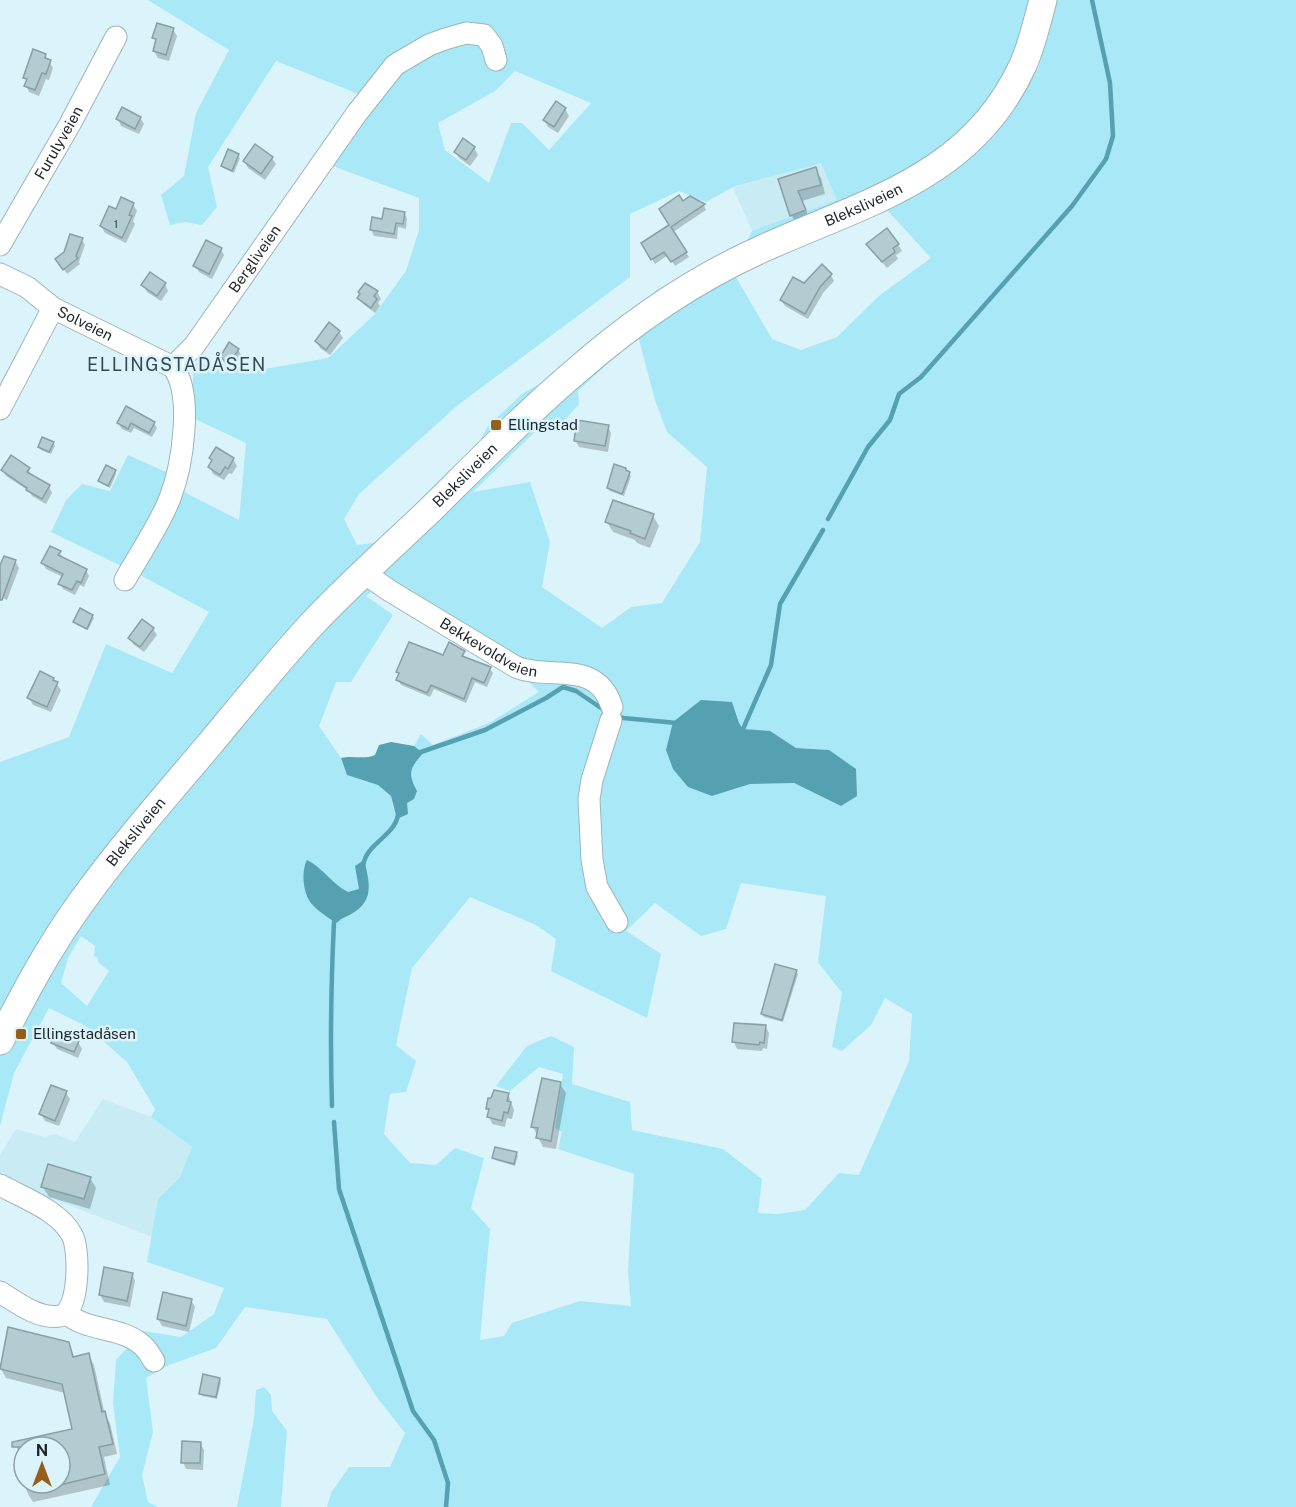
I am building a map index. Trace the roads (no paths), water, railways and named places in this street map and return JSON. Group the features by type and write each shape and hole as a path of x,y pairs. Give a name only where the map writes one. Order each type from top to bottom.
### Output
{"main road":[{"name":"Bleksliveien","path":"0,1041 25,992 59,935 110,864 271,669 340,596 572,373 633,324 684,290 732,264 896,191 922,177 962,148 1000,105 1017,77 1029,49 1043,0"}],"street":[{"name":"Bergliveien","path":"173,368 194,346 357,113 395,64 429,45 466,33 484,35 492,46 496,60"},
{"name":"Furulyveien","path":"0,245 116,37"},
{"name":"Solveien","path":"0,274 27,287 53,308 173,368"},
{"path":"0,409 53,308"},
{"path":"125,580 166,507 179,467 184,429 184,395 180,376 173,368"},
{"name":"Bekkevoldveien","path":"364,573 516,667 532,672 585,676 603,689 612,713 592,780 589,799 592,860 597,887 617,922"},
{"path":"0,1185 59,1220 72,1234 77,1247 78,1262 76,1284 66,1313 60,1316 36,1312 0,1292"},
{"path":"66,1313 81,1323 132,1338 141,1344 154,1361"}],"waterway":[{"path":"828,519 868,447 890,420 899,394 921,377 1072,206 1106,159 1113,136 1110,83 1092,0"},
{"path":"739,732 743,729 771,665 780,604 823,530"},
{"path":"418,753 485,730 563,687 576,691 604,710"},
{"path":"617,716 677,723"},
{"path":"363,866 369,851 391,829 398,815"},
{"path":"332,1106 332,968 334,922 338,919"},
{"path":"334,1122 339,1189 413,1411 434,1440 448,1483 446,1507"}],"place":[{"name":"Ellingstad","path":"496,425"},
{"name":"Ellingstadåsen","path":"21,1034"}],"district":[{"name":"ELLINGSTADÅSEN","path":"177,365"}]}
